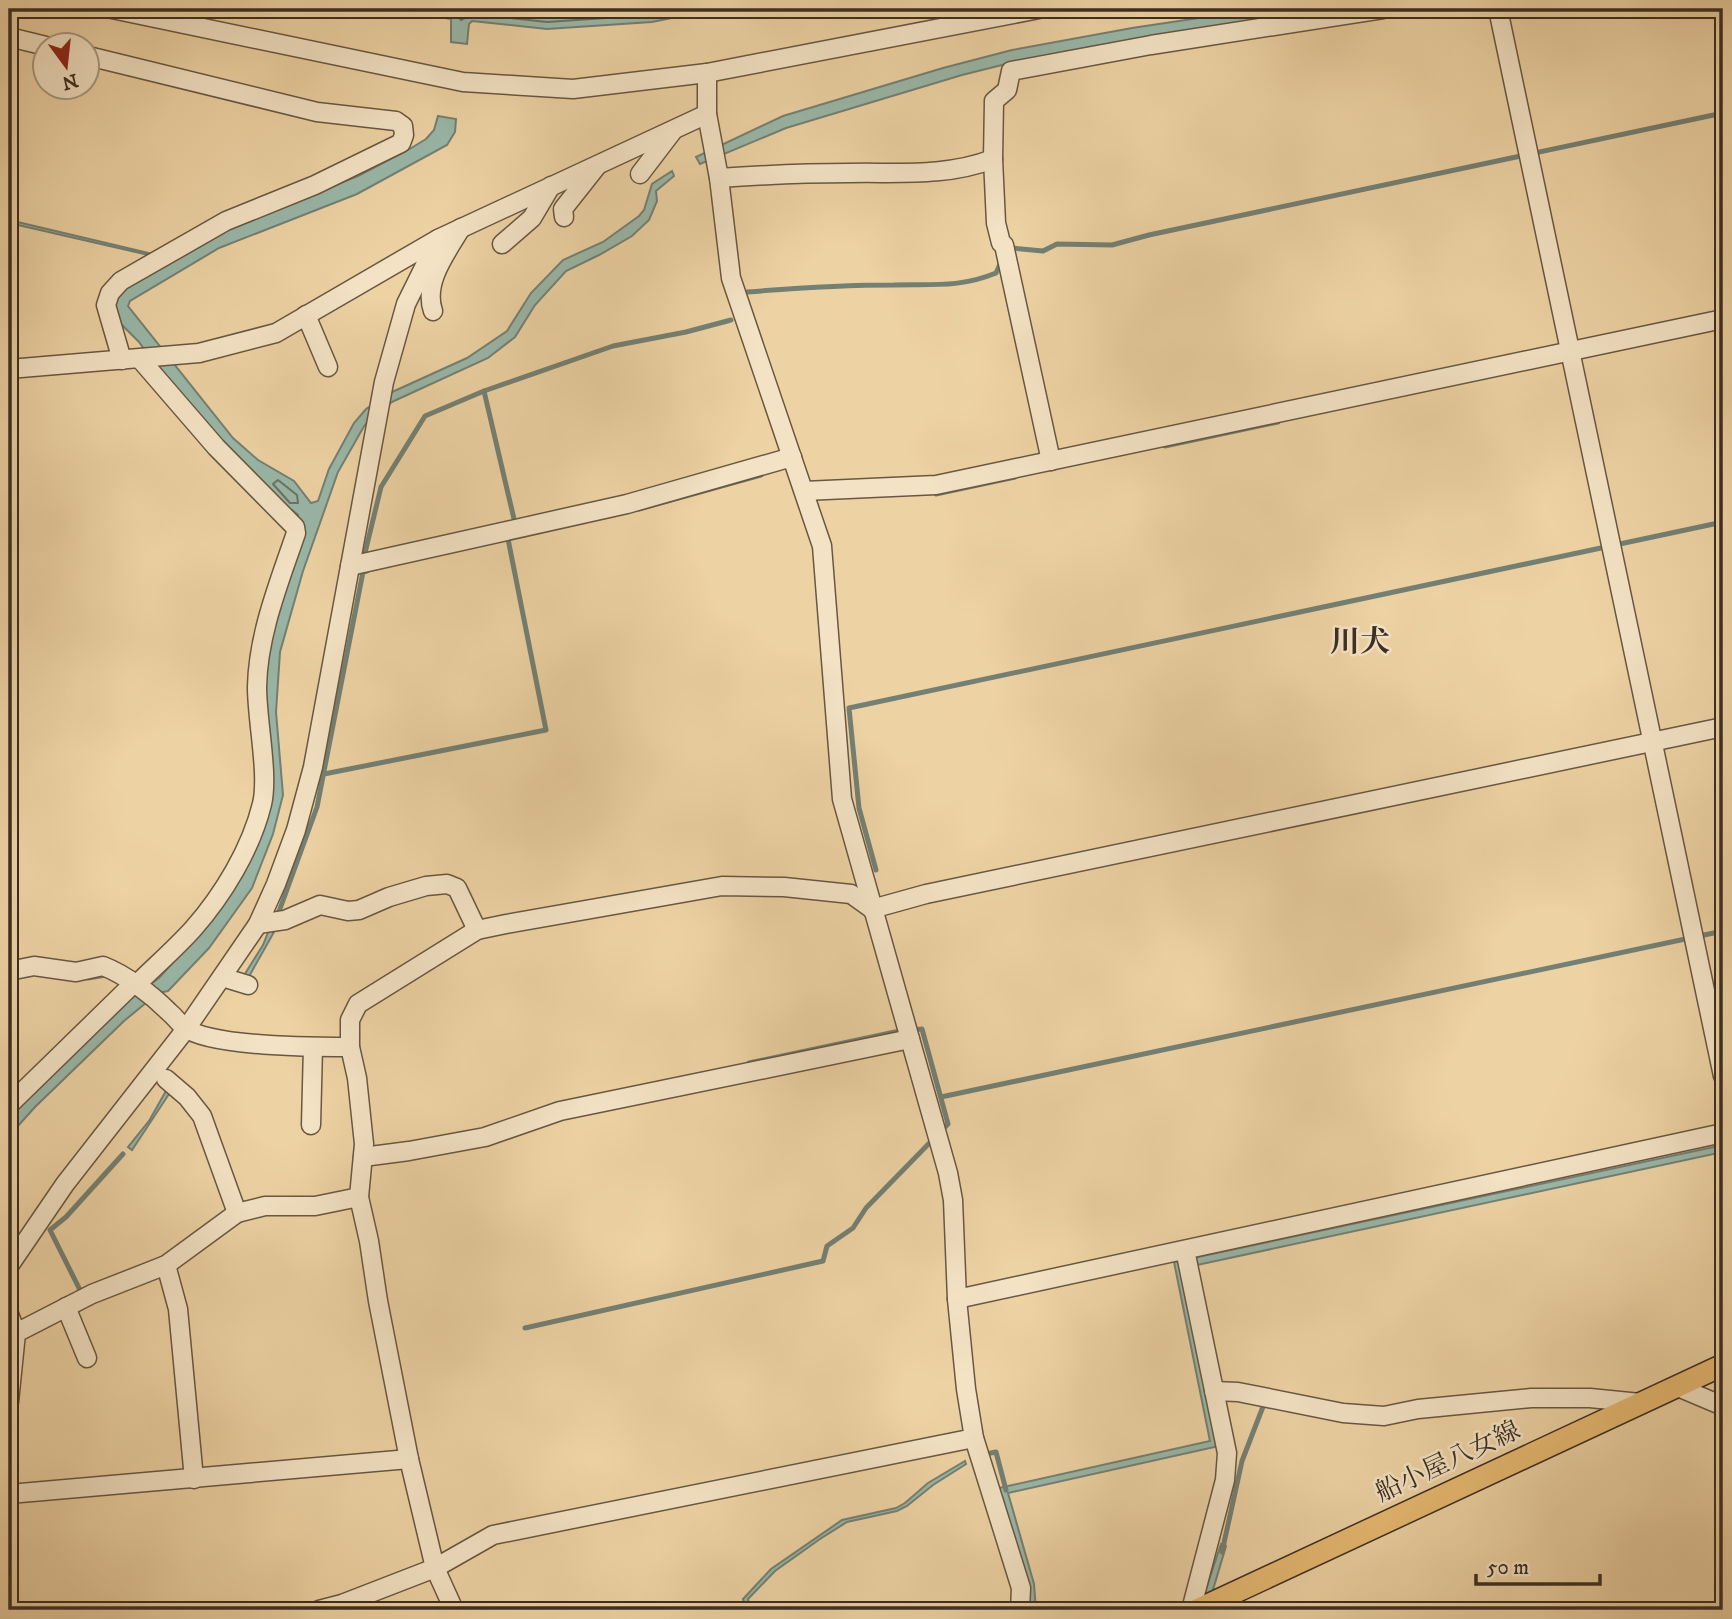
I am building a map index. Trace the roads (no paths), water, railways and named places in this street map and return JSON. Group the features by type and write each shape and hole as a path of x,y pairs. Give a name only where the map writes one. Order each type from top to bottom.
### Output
{"main road":[{"name":"船小屋八女線","path":"1197,1610 1723,1366"}],"street":[{"path":"112,9 463,82 573,89 707,73 1039,9"},
{"path":"1051,461 1004,245 1001,243 996,223 994,101 1007,90 1011,71 1165,43 1383,9"},
{"path":"1498,9 1723,1076"},
{"path":"9,37 32,43"},
{"path":"9,1105 137,986 193,929 229,878 246,846 262,803 264,782 258,723 258,661 268,616 296,533 295,527 131,359 106,305 110,293 121,281 226,220 315,185 401,143 404,135 402,126 396,121 317,112 102,59"},
{"path":"707,73 708,114 731,278 822,546 842,799 948,1173 953,1200 957,1299 974,1438 1021,1588 1020,1610"},
{"path":"9,369 199,353 240,344 276,332 438,239 708,114"},
{"path":"640,174 675,129"},
{"path":"719,178 787,173 929,174 993,159"},
{"path":"564,217 564,209 598,164"},
{"path":"502,244 532,218 551,186"},
{"path":"433,310 429,299 430,287 461,228"},
{"path":"9,1266 65,1184 186,1029 258,923 296,830 313,767 378,415 405,303 438,239"},
{"path":"306,315 328,367"},
{"path":"804,491 936,485 1723,319"},
{"path":"350,566 627,504 792,457"},
{"path":"454,1610 435,1568 409,1458 359,1197 364,1144 357,1078 350,1047 350,1020 358,1004 478,930 722,886 784,887 850,894 873,909 926,894 1723,727"},
{"path":"258,923 285,920 320,905 348,911 359,910 389,897 426,886 447,884 457,888 478,930"},
{"path":"9,971 34,966 76,971 103,966 137,986 186,1029 224,1041 313,1048 350,1047"},
{"path":"222,977 248,985"},
{"path":"363,1157 485,1137 560,1111 910,1039"},
{"path":"311,1125 313,1048"},
{"path":"166,1079 187,1097 202,1116 237,1213"},
{"path":"957,1299 1186,1258 1723,1133"},
{"path":"16,1333 92,1294 166,1265 237,1213 265,1206 315,1206 359,1197"},
{"path":"1186,1258 1227,1453 1225,1480 1191,1610"},
{"path":"166,1265 178,1309 194,1479"},
{"path":"66,1307 87,1358"},
{"path":"9,1314 16,1333 9,1402"},
{"path":"1678,1387 1723,1406"},
{"path":"1214,1391 1238,1392 1343,1413 1384,1416 1418,1409 1531,1398 1590,1398 1640,1404"},
{"path":"319,1610 342,1604 435,1568 493,1535 974,1438"},
{"path":"9,1494 409,1458"}],"water":[{"path":"394,9 716,9 652,22 547,29 472,21 469,24 467,44 451,42 451,19"},
{"path":"1259,9 1326,9 1095,46 1010,63 786,128 700,164 696,157 783,116 943,68 1012,50"},
{"path":"438,116 456,119 455,132 447,145 357,194 219,248 130,301 128,306 233,438 258,460 294,481 311,503 318,501 329,469 354,423 366,409 390,393 467,358 507,331 531,293 563,260 603,242 639,216 644,210 652,184 672,171 674,176 656,191 657,201 649,220 632,236 566,271 535,305 515,337 488,358 394,401 372,415 338,472 303,571 280,652 276,712 283,795 273,834 252,888 209,948 168,991 158,993 124,1021 35,1107 9,1136 9,1119 30,1095 121,1006 159,978 194,939 243,875 266,815 263,702 268,649 298,515 292,510 289,512 255,474 240,463 163,376 139,342 114,317 112,309 118,291 226,228 358,176 408,150 426,139 434,130"},
{"path":"9,220 153,254 153,256 9,223"},
{"path":"269,930 274,932 247,980 243,977"},
{"path":"167,1089 171,1091 132,1150 128,1147 149,1121"},
{"path":"1723,1145 1723,1152 1183,1268 1219,1446 1008,1493 1034,1584 1036,1610 1030,1610 1027,1579 999,1488 1210,1441 1174,1262"},
{"path":"965,1461 966,1464 907,1506 897,1511 847,1522 820,1539 775,1571 748,1599 751,1610 746,1610 743,1599 771,1569 842,1520 896,1508 928,1483"},
{"path":"1221,1544 1226,1546 1212,1593 1199,1610"}],"waterway":[{"path":"1012,248 1043,251 1057,244 1112,245 1723,113"},
{"path":"747,292 958,283 996,273 1001,262"},
{"path":"365,553 381,487 425,416 484,391 613,346 731,320"},
{"path":"484,391 514,519"},
{"path":"1165,446 1278,422"},
{"path":"639,509 761,475"},
{"path":"936,494 1015,477"},
{"path":"876,870 859,808 849,708 1723,522"},
{"path":"324,774 546,730 508,539"},
{"path":"277,917 317,807 363,572 367,571"},
{"path":"941,1097 1723,931"},
{"path":"88,978 106,975"},
{"path":"525,1328 823,1261 827,1246 853,1228 866,1208 948,1124 922,1029 895,1032 749,1063"},
{"path":"81,1292 50,1230 66,1217 123,1154"},
{"path":"1222,1552 1242,1461 1264,1404"},
{"path":"991,1453 996,1452 1006,1490"}],"district":[{"name":"川犬","path":"1360,642"}]}
